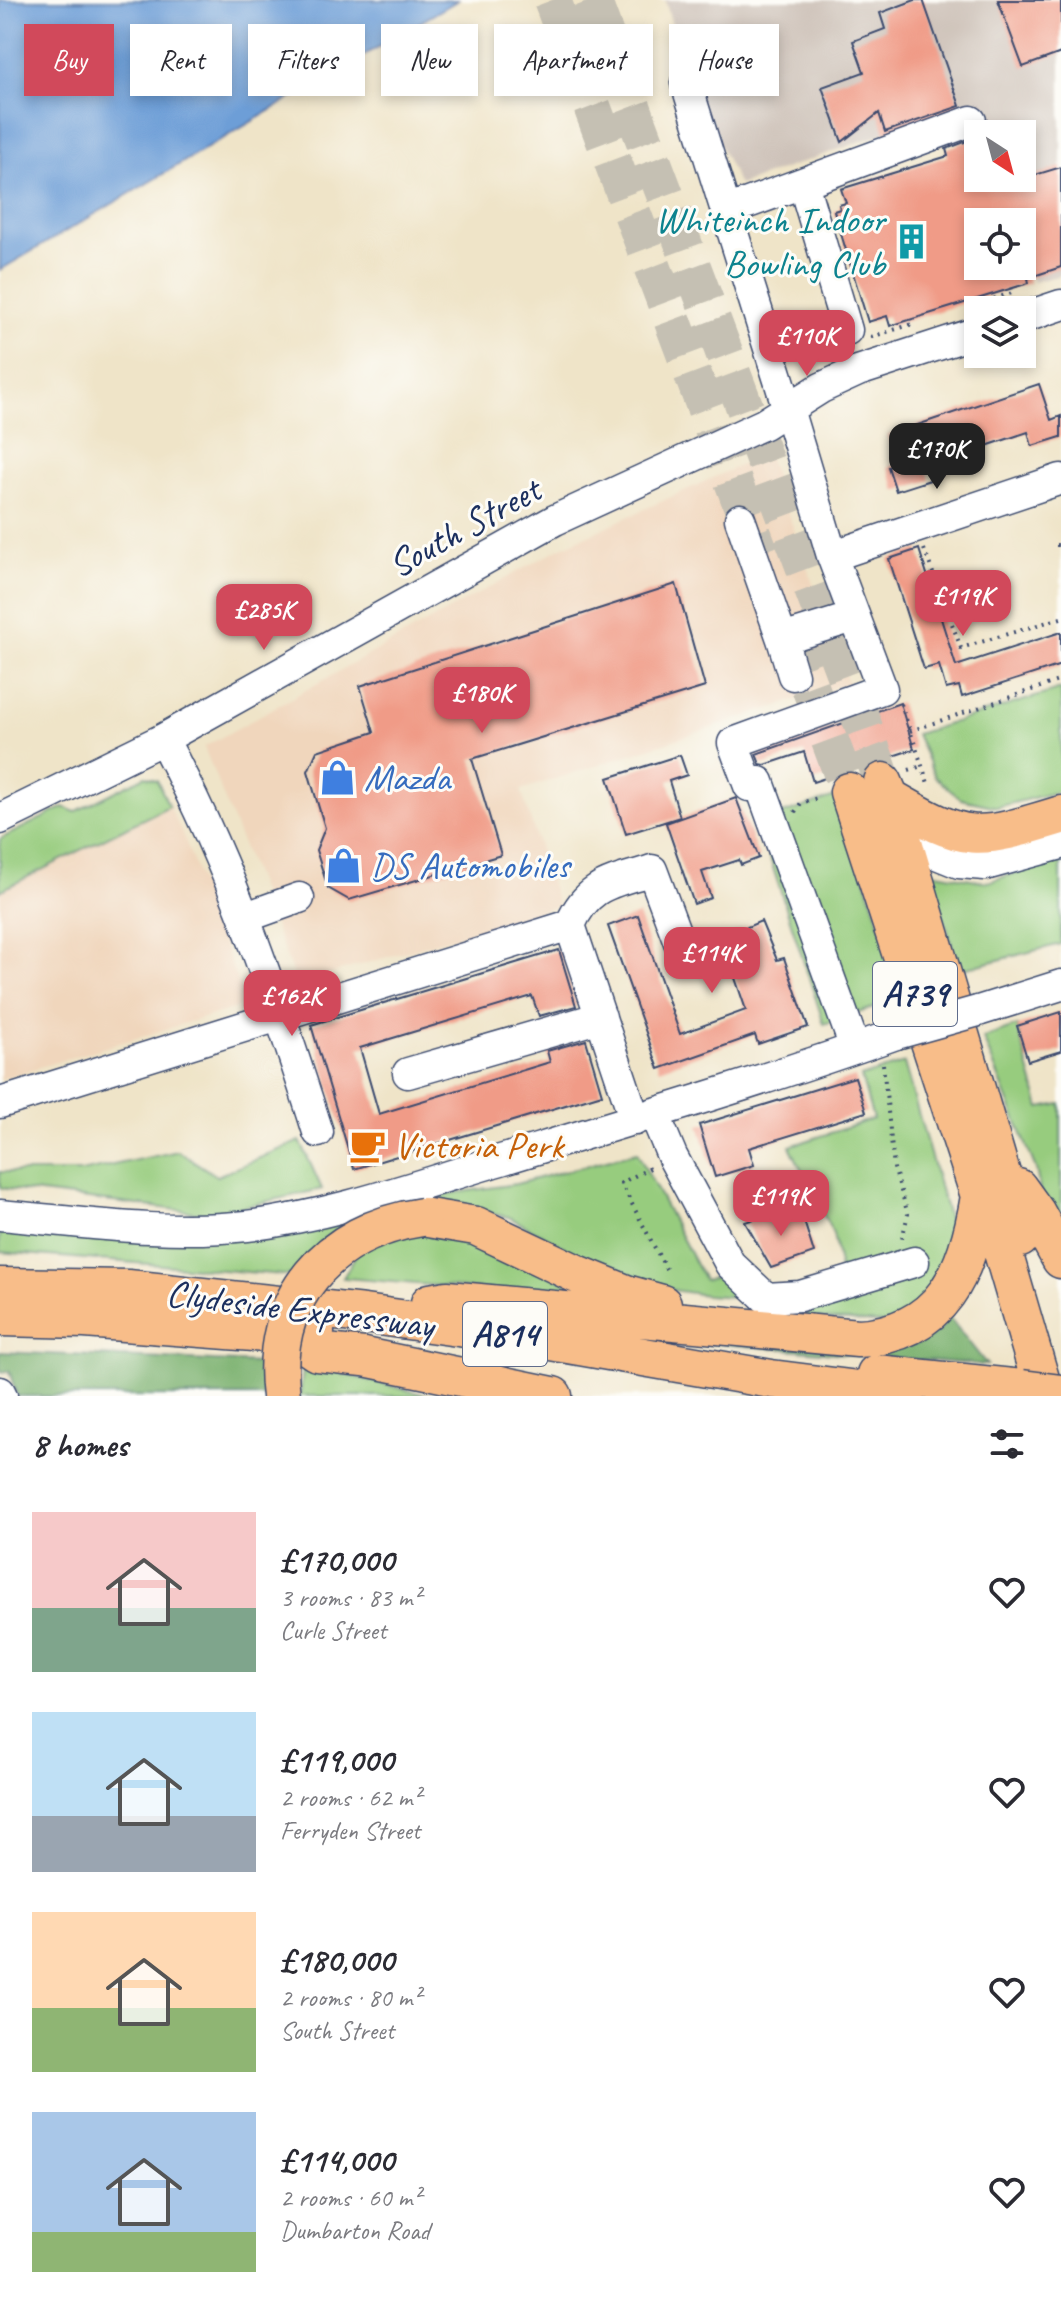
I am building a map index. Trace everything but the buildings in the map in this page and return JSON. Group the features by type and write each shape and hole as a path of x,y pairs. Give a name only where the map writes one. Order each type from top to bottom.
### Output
{"main road":[{"path":"871,799 955,832 974,835 990,835 1061,815"},
{"name":"A739","path":"871,799 902,839 1061,1379"},
{"name":"A739","path":"871,799 980,1196 995,1225 1034,1392"},
{"path":"999,1164 1036,1213 1061,1259"},
{"path":"364,1314 447,1300 858,1338 896,1333 914,1325 929,1313 954,1281 974,1234 980,1196"},
{"path":"281,1396 279,1356 284,1331 302,1288 317,1268 357,1236 382,1225 422,1217 476,1226 608,1287 729,1324"},
{"path":"0,1267 128,1289"},
{"name":"Clydeside Expressway","path":"0,1287 128,1289 364,1314 645,1357"},
{"name":"Clydeside Expressway","path":"0,1317 85,1319 292,1335 323,1332 364,1336 797,1396"},
{"path":"0,1341 30,1341 85,1319"},
{"name":"A814","path":"292,1335 317,1352 364,1357 553,1396"},
{"path":"645,1357 771,1379 905,1396"},
{"name":"A814","path":"645,1357 1061,1394"}],"street":[{"path":"690,96 832,556 880,686 733,743 749,786 759,782 877,1041"},
{"path":"726,211 964,124"},
{"path":"803,183 847,330"},
{"path":"1036,313 1061,305"},
{"name":"South Street","path":"0,819 163,739 549,523 764,424 821,388 858,371 964,337"},
{"path":"832,556 1061,479"},
{"path":"740,519 793,675"},
{"path":"782,639 854,617"},
{"path":"163,739 199,805 246,917 318,1132"},
{"path":"902,839 959,863 985,865 1061,844"},
{"path":"679,942 652,870 594,889 570,925 601,1017 645,1116 672,1156 730,1264 766,1298 800,1296 902,1272"},
{"path":"246,917 299,898"},
{"path":"0,1103 280,1013 570,925"},
{"path":"0,1215 153,1228 212,1228 273,1222 360,1203 1061,985"},
{"path":"408,1073 601,1017"}],"path":[{"path":"916,526 961,648 1061,618"},
{"path":"910,731 1061,680"},
{"path":"880,686 895,687 928,785 940,794"},
{"path":"877,1041 894,1168 908,1214 899,1249 902,1272"},
{"path":"666,1269 621,1183 672,1156"}],"shaded area":[{"path":"665,0 1061,0 1061,275 1033,282 1036,280 1036,208 1010,208 1004,192 1036,192 1036,120 982,120 976,100 739,185 697,96 779,96 779,24 672,24"},
{"path":"767,453 848,683 521,790 558,906 297,984 204,747 560,548"},
{"path":"169,806 184,837 246,1005 0,1079 0,891"}],"green space":[{"path":"1061,689 1061,791 997,807 961,799 935,777 916,734"},
{"path":"145,776 157,780 169,806 0,891 0,839 64,807 75,812"},
{"path":"838,796 904,998 824,1024 758,822"},
{"path":"1061,858 1061,944 959,970 931,872 988,882"},
{"path":"1017,1026 1040,1108 1061,1104 1061,1232 1042,1201 1036,1169 983,1038"},
{"path":"904,1063 955,1251 939,1288 889,1324 799,1317 789,1304 843,1286 833,1234 790,1146 873,1119 861,1077"},
{"path":"300,1141 322,1189 211,1214 0,1188 0,1172 81,1172 178,1151 217,1176"},
{"path":"637,1152 704,1280 722,1276 737,1297 632,1284 509,1217 433,1203 296,1276 0,1252 0,1228 131,1240 516,1184"},
{"path":"413,1228 462,1230 599,1299 343,1278 358,1251"},
{"path":"949,1317 987,1365 632,1337 701,1333 917,1344 940,1330"},
{"path":"0,1352 260,1363 263,1396 17,1396 9,1371 0,1372"},
{"path":"304,1364 430,1396 300,1396"}],"water":[{"path":"0,0 458,0 417,24 381,24 381,45 365,55 365,24 248,24 248,96 295,96 0,270"}],"tunnel":[{"path":"552,0 760,553"},
{"path":"592,0 883,782"},
{"path":"790,633 849,792"}],"place":[{"name":"Whiteinch Indoor Bowling Club","path":"911,241"},
{"name":"Mazda","path":"338,777"},
{"name":"DS Automobiles","path":"344,865"},
{"name":"Victoria Perk","path":"368,1145"}]}
